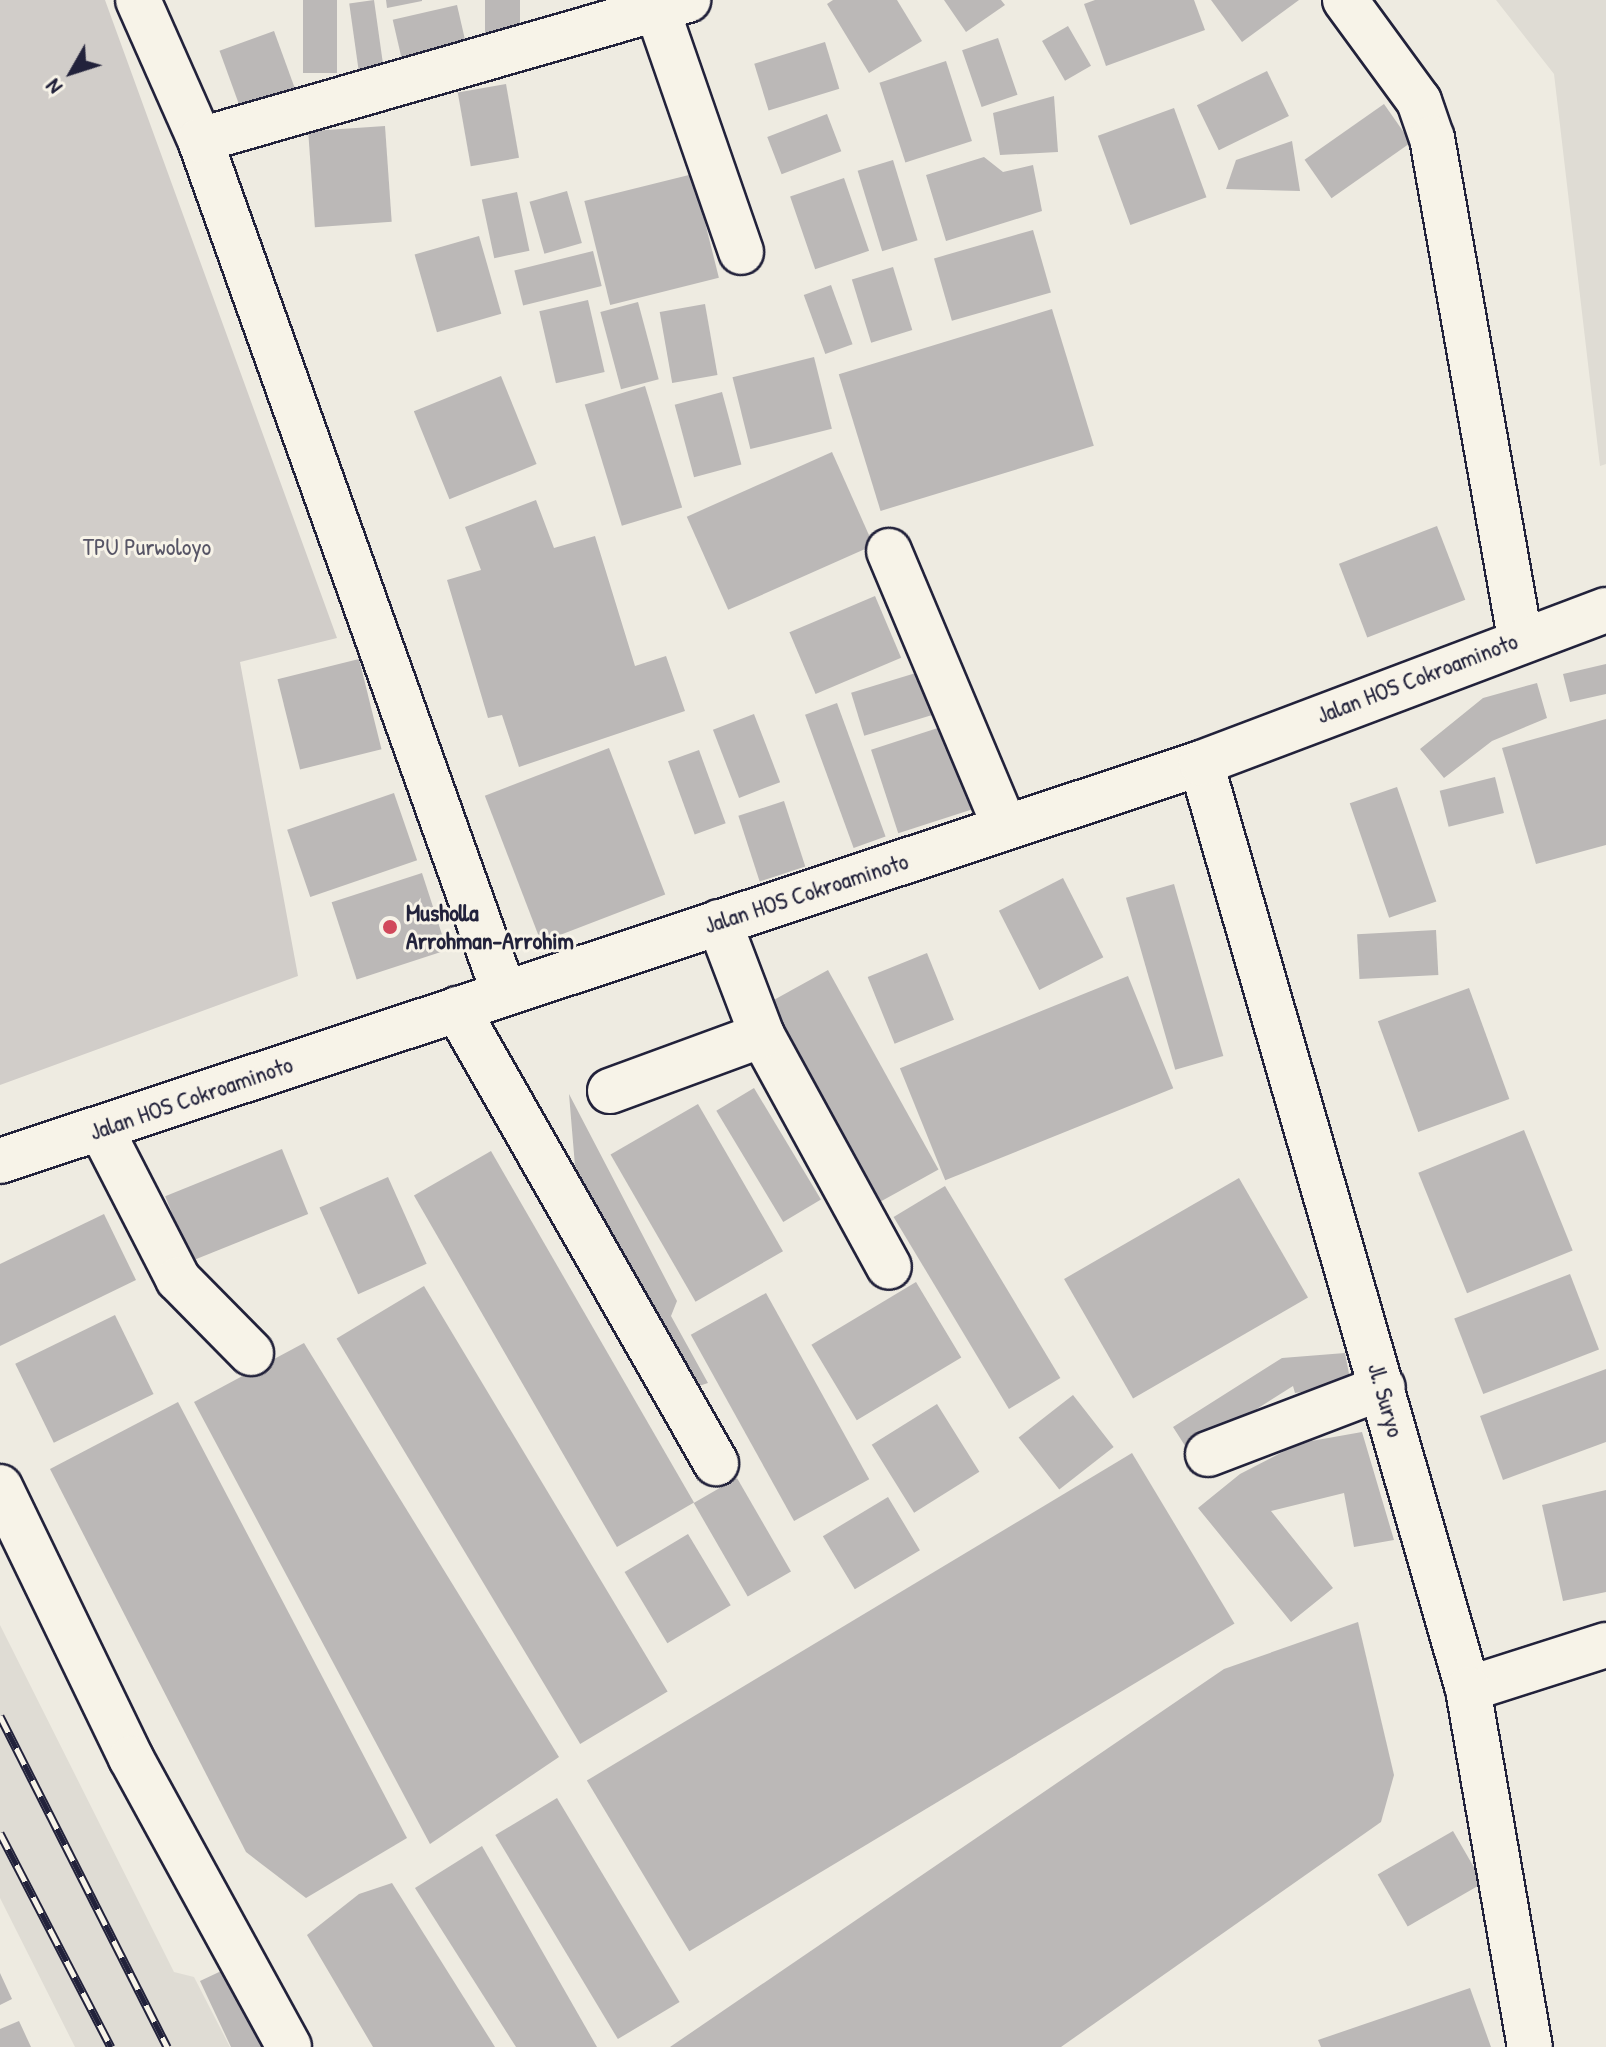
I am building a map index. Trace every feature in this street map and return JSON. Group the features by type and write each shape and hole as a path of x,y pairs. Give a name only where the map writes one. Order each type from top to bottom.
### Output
{"street":[{"path":"138,0 200,140 504,993"},
{"path":"1345,0 1419,101 1432,138 1520,638"},
{"path":"200,140 673,4 741,252"},
{"path":"889,551 1005,827"},
{"name":"Jalan HOS Cokroaminoto","path":"0,1161 1201,763 1520,638 1606,610"},
{"name":"Jl. Suryo","path":"1201,763 1468,1689 1530,2047"},
{"path":"719,922 762,1035 889,1267"},
{"path":"457,1009 716,1463"},
{"path":"610,1091 762,1035"},
{"path":"101,1129 178,1279 251,1353"},
{"path":"1208,1454 1383,1387"},
{"path":"0,1487 131,1758 289,2047"},
{"path":"1468,1689 1606,1645"}],"shaded area":[{"path":"1496,0 1606,0 1606,464 1600,466 1554,74"},
{"path":"0,1625 174,1972 194,1977 230,2047 75,2047 0,1898"}],"green space":[{"name":"TPU Purwoloyo","path":"0,0 105,0 337,638 240,662 298,976 0,1085"}],"building":[{"path":"303,0 337,0 337,73 303,73"},
{"path":"374,0 384,73 360,77 349,3"},
{"path":"386,0 422,0 422,1 387,8"},
{"path":"485,0 520,0 520,42 485,42"},
{"path":"833,0 897,0 922,41 869,73 827,4"},
{"path":"944,0 1001,0 1005,5 966,32"},
{"path":"1095,0 1194,0 1205,30 1106,66 1084,4"},
{"path":"1211,0 1299,0 1242,42"},
{"path":"457,5 466,43 401,58 393,20"},
{"path":"1068,26 1091,66 1065,81 1042,41"},
{"path":"274,31 298,98 244,118 219,51"},
{"path":"998,38 1018,95 982,107 962,50"},
{"path":"825,42 839,89 769,110 754,64"},
{"path":"946,61 972,141 905,163 879,83"},
{"path":"1267,71 1289,116 1219,150 1197,105"},
{"path":"506,84 519,158 471,166 458,93"},
{"path":"1054,96 1058,152 1000,155 993,113"},
{"path":"1384,104 1411,143 1332,198 1305,160"},
{"path":"1174,108 1206,197 1130,225 1098,136"},
{"path":"827,114 841,151 782,174 767,137"},
{"path":"385,126 392,222 315,227 308,131"},
{"path":"1292,141 1300,191 1226,189 1236,160"},
{"path":"984,157 1003,172 1033,165 1042,211 946,241 926,175"},
{"path":"893,160 918,240 882,251 858,171"},
{"path":"693,174 719,278 610,305 584,201"},
{"path":"844,178 869,251 815,269 790,197"},
{"path":"567,191 582,243 544,254 530,202"},
{"path":"517,192 529,251 494,258 482,199"},
{"path":"1033,230 1051,292 952,321 934,258"},
{"path":"479,236 501,314 437,332 415,254"},
{"path":"593,251 602,286 523,306 514,271"},
{"path":"893,267 912,330 871,343 852,280"},
{"path":"831,285 853,344 825,354 804,295"},
{"path":"588,300 605,372 556,383 539,311"},
{"path":"638,302 659,379 621,389 600,312"},
{"path":"705,304 718,375 672,383 660,312"},
{"path":"1052,309 1094,446 881,511 839,374"},
{"path":"814,357 832,429 750,449 732,377"},
{"path":"501,376 537,464 449,499 414,411"},
{"path":"645,386 682,507 622,526 585,404"},
{"path":"722,392 741,464 694,477 675,405"},
{"path":"832,452 873,545 728,610 687,517"},
{"path":"536,500 554,548 595,536 635,666 666,656 685,711 519,767 502,715 488,718 447,580 481,570 465,527"},
{"path":"1437,526 1465,600 1367,637 1339,564"},
{"path":"875,596 901,658 816,694 789,632"},
{"path":"359,659 381,749 300,770 277,679"},
{"path":"1606,664 1606,694 1570,702 1563,674"},
{"path":"919,672 932,715 864,736 851,693"},
{"path":"1537,683 1547,718 1492,741 1444,778 1420,749 1483,698"},
{"path":"837,703 886,836 854,848 805,715"},
{"path":"754,714 780,782 739,798 713,730"},
{"path":"1606,719 1606,845 1536,864 1502,748"},
{"path":"950,724 977,808 898,833 871,750"},
{"path":"609,748 665,895 541,942 485,796"},
{"path":"699,750 726,823 695,835 668,761"},
{"path":"1495,777 1504,813 1449,827 1440,791"},
{"path":"1397,787 1436,901 1389,918 1350,803"},
{"path":"394,793 417,860 310,897 287,830"},
{"path":"784,801 805,867 760,881 738,816"},
{"name":"Musholla Arrohman-Arrohim","path":"422,873 447,950 357,979 332,902"},
{"path":"1063,878 1103,957 1039,990 999,911"},
{"path":"1174,884 1223,1056 1175,1070 1126,898"},
{"path":"1436,930 1438,975 1359,979 1357,934"},
{"path":"927,953 954,1020 895,1044 868,977"},
{"path":"828,970 939,1169 871,1207 761,1007"},
{"path":"1128,976 1173,1088 945,1180 900,1068"},
{"path":"1469,988 1509,1099 1418,1132 1378,1021"},
{"path":"754,1088 821,1199 783,1222 716,1111"},
{"path":"569,1094 677,1301 671,1316 708,1383 696,1387 575,1166"},
{"path":"698,1104 783,1251 696,1302 611,1154"},
{"path":"1524,1130 1573,1251 1467,1293 1418,1173"},
{"path":"282,1149 308,1214 191,1261 165,1196"},
{"path":"491,1151 694,1503 617,1547 414,1196"},
{"path":"388,1177 427,1264 358,1294 319,1208"},
{"path":"1239,1178 1308,1298 1133,1399 1064,1279"},
{"path":"945,1186 1060,1378 1009,1409 894,1217"},
{"path":"104,1214 136,1280 0,1346 0,1264"},
{"path":"1570,1274 1599,1350 1483,1394 1454,1318"},
{"path":"916,1282 961,1357 857,1420 811,1345"},
{"path":"424,1286 668,1691 580,1744 337,1339"},
{"path":"766,1293 869,1479 794,1521 691,1335"},
{"path":"115,1315 154,1394 54,1443 15,1364"},
{"path":"304,1343 559,1757 430,1844 194,1402"},
{"path":"1345,1353 1351,1384 1295,1393 1293,1386 1189,1452 1173,1427 1282,1358"},
{"path":"1606,1369 1606,1442 1503,1480 1480,1416"},
{"path":"1073,1395 1114,1447 1059,1489 1019,1437"},
{"path":"178,1402 407,1838 306,1898 246,1852 50,1469"},
{"path":"937,1404 979,1472 914,1513 872,1445"},
{"path":"1362,1432 1394,1540 1354,1547 1344,1493 1271,1511 1333,1588 1291,1622 1198,1508 1240,1474 1300,1443"},
{"path":"1132,1453 1234,1624 689,1951 587,1781"},
{"path":"737,1478 791,1572 748,1597 694,1503"},
{"path":"1606,1490 1606,1592 1563,1601 1542,1505"},
{"path":"888,1497 920,1550 855,1589 823,1536"},
{"path":"688,1534 731,1605 667,1643 625,1572"},
{"path":"1358,1622 1394,1775 1381,1822 1061,2047 670,2047 1224,1669"},
{"path":"557,1798 680,2002 618,2039 495,1835"},
{"path":"1453,1831 1483,1883 1408,1926 1378,1874"},
{"path":"482,1846 597,2047 516,2047 415,1888"},
{"path":"392,1883 495,2047 373,2047 307,1935 359,1894"},
{"path":"234,1965 273,2047 231,2047 200,1981"},
{"path":"0,1973 12,1999 0,2005"},
{"path":"1470,1988 1491,2047 1321,2047 1318,2040"},
{"path":"19,2021 31,2047 0,2047 0,2029"}],"railway":[{"path":"0,1716 167,2047"},
{"path":"0,1833 111,2047"}],"place":[{"name":"Musholla Arrohman-Arrohim","path":"390,927"}]}
